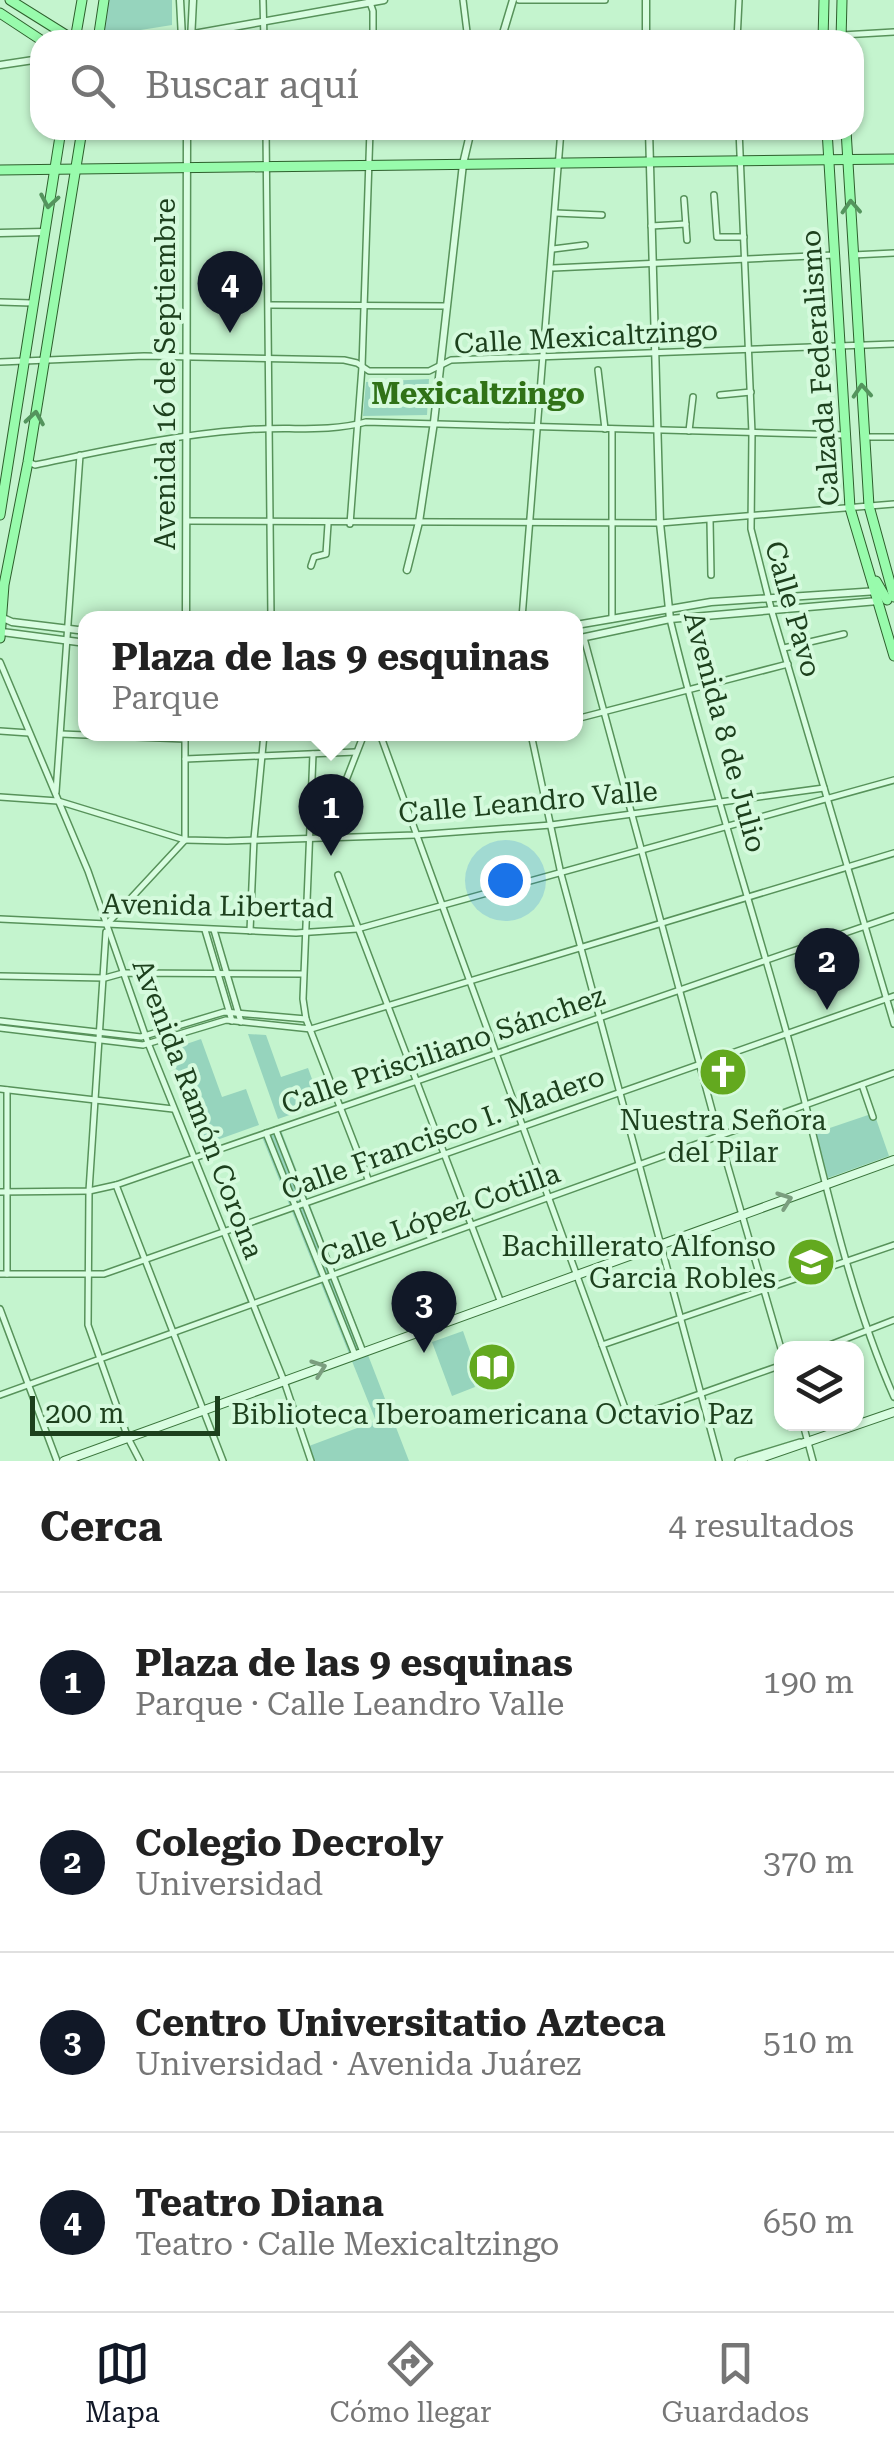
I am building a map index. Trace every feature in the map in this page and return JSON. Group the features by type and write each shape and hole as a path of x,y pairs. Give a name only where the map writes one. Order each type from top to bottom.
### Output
{"main road":[{"path":"10,0 59,30"},
{"path":"77,30 82,0"},
{"path":"100,30 104,0"},
{"path":"823,30 824,0"},
{"path":"841,30 842,0"},
{"path":"0,13 30,33"},
{"path":"0,512 60,140"},
{"path":"1,635 4,585 80,140"},
{"name":"Calzada Federalismo","path":"827,140 851,511 886,595"},
{"name":"Calzada Federalismo","path":"847,140 869,506 894,656"},
{"path":"0,170 894,159"},
{"path":"61,1461 894,1160"},
{"path":"752,1461 894,1412"}],"street":[{"path":"180,0 181,30"},
{"path":"192,30 193,0"},
{"path":"263,0 264,30"},
{"path":"226,30 384,0"},
{"path":"463,0 467,30"},
{"path":"505,30 516,0 605,0"},
{"path":"646,0 646,30"},
{"path":"738,30 740,0"},
{"path":"369,1 374,10 373,30"},
{"path":"864,35 894,32"},
{"path":"0,66 30,62"},
{"name":"Avenida 16 de Septiembre","path":"186,611 187,140"},
{"path":"266,140 271,611"},
{"path":"350,524 362,367 370,140"},
{"path":"407,570 434,422 469,140"},
{"path":"523,611 560,140"},
{"name":"Avenida 8 de Julio","path":"648,140 660,523 670,619 686,689 787,1033 848,1261 894,1397"},
{"name":"Calle Pavo","path":"740,140 752,433 752,536 846,868 890,997 894,1024"},
{"path":"714,195 718,236 744,237"},
{"path":"684,199 687,240"},
{"path":"555,213 602,214"},
{"path":"651,226 686,224"},
{"path":"0,233 44,232"},
{"path":"553,249 585,245"},
{"path":"853,255 894,253"},
{"path":"551,268 834,256"},
{"path":"0,302 31,303"},
{"path":"269,305 447,306"},
{"name":"Calle Mexicaltzingo","path":"0,362 187,357 344,360 369,371 428,371 451,360 894,344"},
{"path":"598,370 609,429 612,619"},
{"path":"720,395 750,392"},
{"path":"689,432 693,397"},
{"path":"28,462 35,464 187,436 366,422 846,435"},
{"path":"0,437 14,438"},
{"path":"866,438 894,437"},
{"path":"57,798 80,455"},
{"path":"188,520 328,524 660,523 851,511 894,504"},
{"path":"710,520 711,575"},
{"path":"311,566 314,558 326,554 328,524"},
{"path":"583,623 668,608 768,597 886,595"},
{"path":"583,637 670,619 886,595"},
{"path":"1,617 78,631"},
{"path":"783,648 844,634"},
{"path":"1,635 78,641"},
{"path":"583,647 605,713 779,1341"},
{"name":"Avenida Ramón Corona","path":"0,662 106,924 173,1109 284,1381 311,1461"},
{"path":"583,717 788,664"},
{"path":"0,732 29,732"},
{"path":"61,734 78,734"},
{"path":"140,1461 88,1325 89,1191 106,924 185,840 185,741"},
{"path":"250,931 263,741"},
{"path":"332,836 336,806 361,741"},
{"path":"382,741 629,1418 774,1368"},
{"path":"532,741 561,874 720,1461"},
{"path":"186,759 356,752"},
{"path":"314,754 303,974 306,1019 368,1180"},
{"name":"Avenida Libertad","path":"0,919 306,933 356,929 894,780"},
{"name":"Calle Leandro Valle","path":"0,797 57,798 185,840 415,835 551,825 824,788"},
{"path":"0,1024 148,1043 226,1020 311,1029 894,854"},
{"path":"338,875 501,1302"},
{"name":"Calle Prisciliano Sánchez","path":"4,1192 89,1191 116,1185 894,916"},
{"path":"205,930 232,1020"},
{"path":"214,930 241,1022"},
{"path":"0,976 303,974"},
{"name":"Calle Francisco I. Madero","path":"3,1274 104,1274 890,997"},
{"path":"100,1037 145,1035 230,1012 306,1019"},
{"name":"Calle López Cotilla","path":"0,1395 894,1073"},
{"path":"862,1085 873,1117"},
{"path":"3,1274 4,1089 173,1109"},
{"path":"276,1130 334,1275 359,1354"},
{"path":"266,1133 359,1354"},
{"path":"116,1185 223,1461"},
{"path":"602,1345 894,1245"},
{"path":"0,1309 27,1385 61,1461"},
{"path":"839,1341 894,1320"},
{"path":"804,1431 813,1461"},
{"path":"738,1461 792,1442 808,1442"}],"green space":[{"path":"108,0 172,0 172,25 104,30"},
{"path":"429,379 427,415 363,416 366,382"},
{"path":"248,1034 266,1035 281,1077 308,1068 321,1104 278,1119"},
{"path":"201,1039 222,1097 246,1089 259,1125 203,1145 169,1050"},
{"path":"874,1113 889,1156 828,1178 815,1133"},
{"path":"281,1130 409,1461 314,1461 309,1446 376,1421 262,1137"},
{"path":"463,1331 474,1363 467,1366 475,1387 452,1396 432,1342"}],"place":[{"name":"Teatro Diana","path":"230,333"},
{"name":"Plaza de las 9 esquinas","path":"331,856"},
{"name":"Colegio Decroly","path":"827,1010"},
{"name":"Nuestra Señora del Pilar","path":"723,1072"},
{"name":"Bachillerato Alfonso Garcia Robles","path":"811,1262"},
{"name":"Centro Universitatio Azteca","path":"424,1353"},
{"name":"Biblioteca Iberoamericana Octavio Paz","path":"492,1367"}],"district":[{"name":"Mexicaltzingo","path":"478,393"}]}
